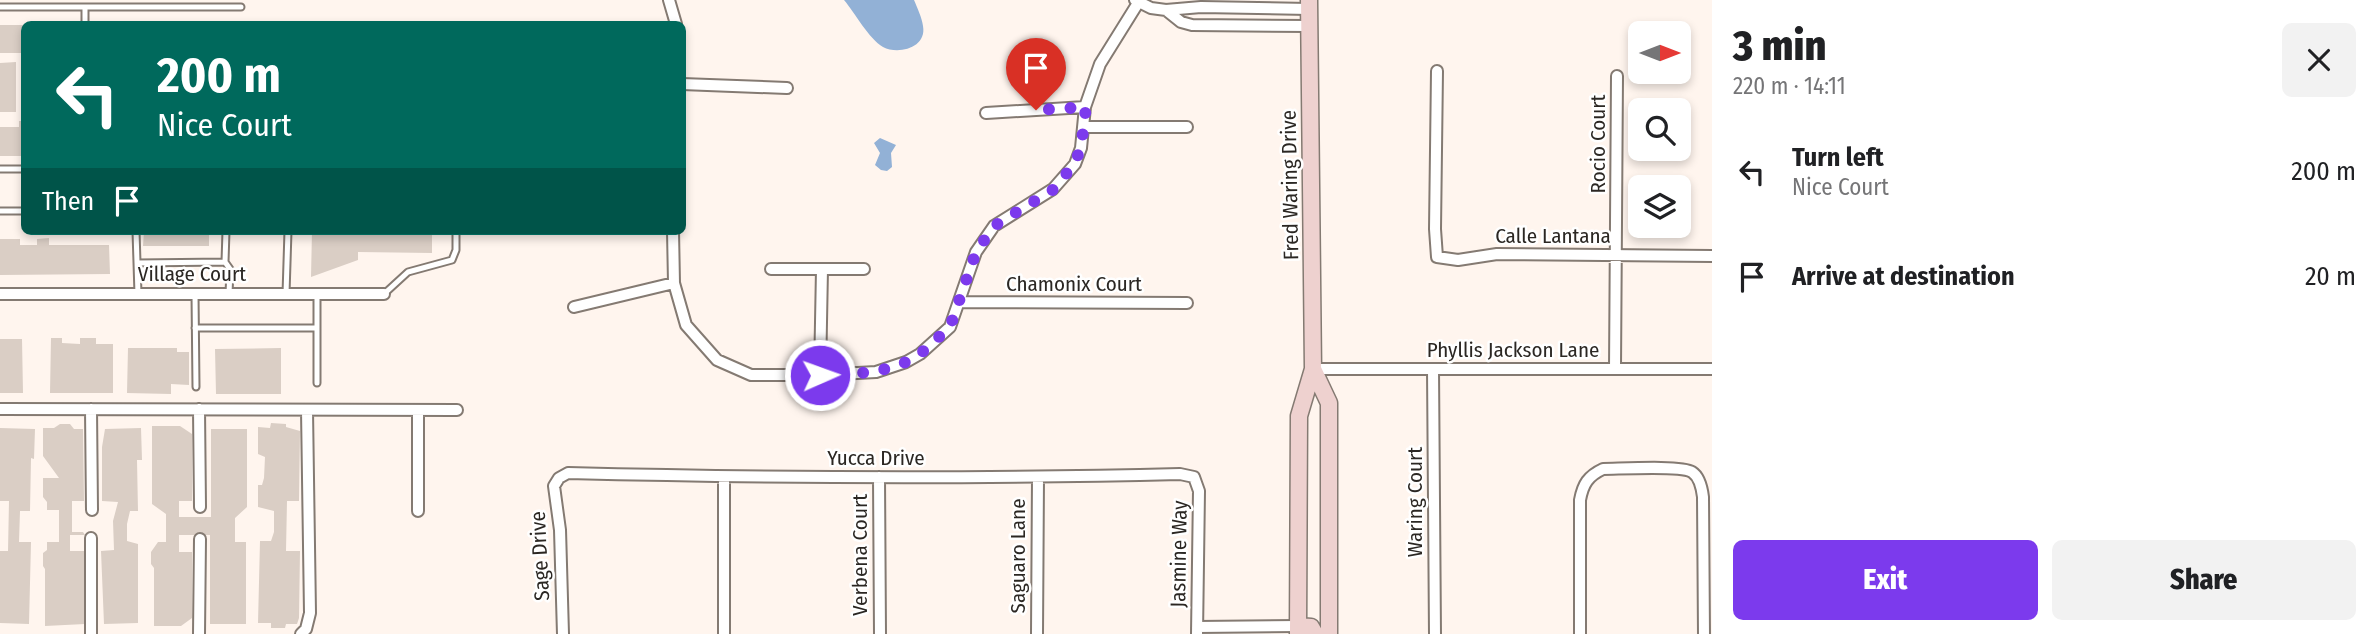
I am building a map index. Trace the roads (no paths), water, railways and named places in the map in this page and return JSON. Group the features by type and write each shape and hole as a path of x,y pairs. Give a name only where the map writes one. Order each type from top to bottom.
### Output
{"main road":[{"name":"Fred Waring Drive","path":"1298,630 1299,416 1314,369 1309,5"},
{"name":"Fred Waring Drive","path":"1314,369 1329,403 1329,634"},
{"path":"1298,630 1311,627 1315,634"}],"street":[{"path":"669,0 675,21"},
{"path":"673,235 674,284 686,325 717,360 751,375 876,372 920,354 950,327 976,252 994,226 1054,189 1065,178 1081,148 1086,107 1100,64 1137,2 1166,10 1181,22 1192,25 1309,26"},
{"path":"1166,10 1309,5"},
{"path":"1215,8 1215,25"},
{"name":"Calle Lantana","path":"1437,71 1437,257 1458,260 1497,254 1712,256"},
{"name":"Rocio Court","path":"1615,369 1617,76"},
{"path":"686,84 788,88"},
{"path":"986,113 1086,107"},
{"path":"1085,127 1187,127"},
{"path":"771,269 864,269"},
{"path":"820,375 821,269"},
{"path":"573,307 674,284"},
{"name":"Village Court","path":"0,294 384,294"},
{"name":"Chamonix Court","path":"960,302 1187,303"},
{"name":"Phyllis Jackson Lane","path":"1314,369 1712,369"},
{"name":"Waring Court","path":"1433,369 1435,634"},
{"path":"0,409 457,410"},
{"path":"91,409 92,510"},
{"path":"199,410 200,507"},
{"path":"301,634 306,629 310,613 307,410"},
{"path":"418,410 418,511"},
{"path":"1580,634 1580,500 1583,485 1592,474 1603,469 1679,468 1692,472 1700,484 1703,497 1704,634"},
{"name":"Yucca Drive","path":"559,478 568,473 724,477 1038,478 1180,474 1194,477"},
{"path":"724,477 724,634"},
{"name":"Verbena Court","path":"879,477 880,634"},
{"name":"Jasmine Way","path":"1194,477 1199,491 1197,630"},
{"name":"Sage Drive","path":"559,478 554,486 560,530 563,634"},
{"name":"Saguaro Lane","path":"1037,634 1038,478"},
{"path":"91,538 91,634"},
{"path":"199,634 200,539"},
{"path":"1197,630 1298,630"}],"lane":[{"path":"0,7 241,7"},
{"path":"85,7 85,21"},
{"path":"0,169 21,169"},
{"path":"0,211 21,211"},
{"path":"136,235 138,294"},
{"path":"226,235 225,262 230,269 229,294"},
{"path":"286,294 288,235"},
{"path":"384,294 408,272 452,260 456,250 456,235"},
{"path":"137,263 225,262"},
{"path":"195,294 196,387"},
{"path":"317,294 317,383"},
{"path":"195,328 317,328"}],"water":[{"path":"844,0 914,0 923,26 921,40 903,50 883,47 867,32"},
{"path":"880,138 896,145 891,153 892,167 887,171 875,165 880,153 874,143"}]}
